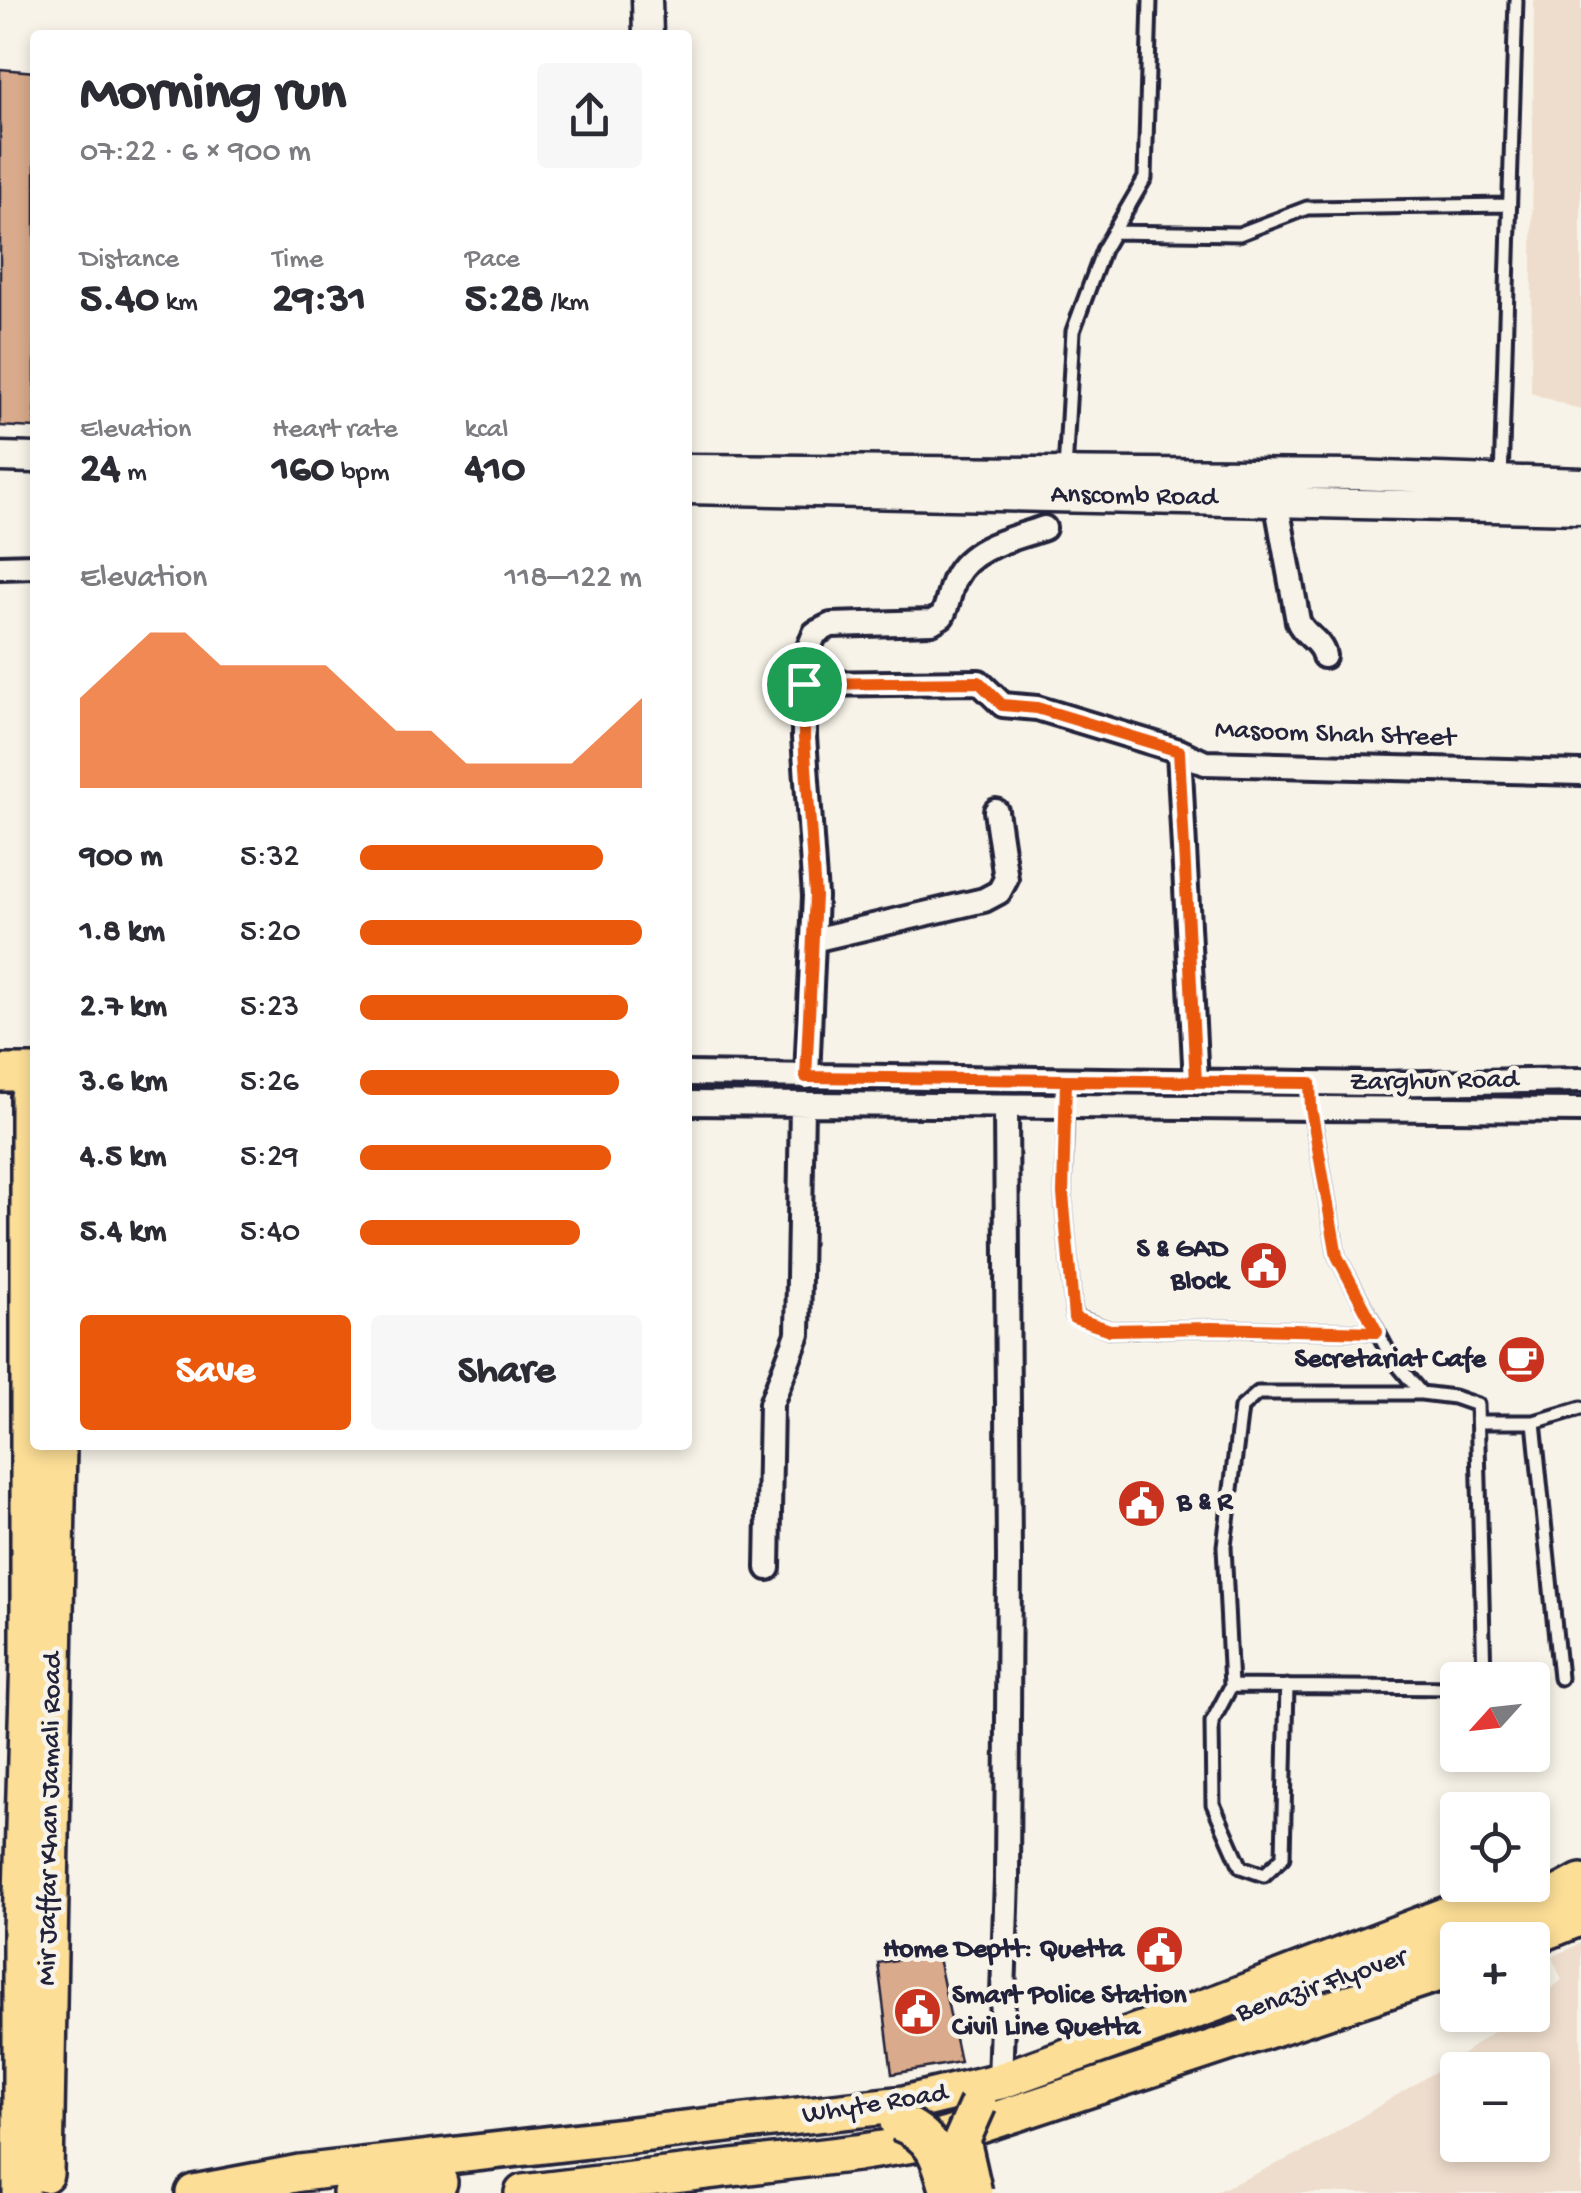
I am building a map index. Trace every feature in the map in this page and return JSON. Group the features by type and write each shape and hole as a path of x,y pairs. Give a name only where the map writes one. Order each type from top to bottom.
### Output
{"main road":[{"path":"0,1073 27,1089"},
{"name":"Mir Jaffar Khan Jamali Road","path":"21,2193 21,1930 29,1654 27,1089"},
{"name":"Mir Jaffar Khan Jamali Road","path":"46,2193 58,1450"},
{"name":"Whyte Road","path":"1550,1887 1581,1866"},
{"name":"Whyte Road","path":"1550,1888 1581,1882"},
{"name":"Whyte Road","path":"194,2193 300,2173 989,2092 1222,2001 1509,1902"},
{"name":"Benazir Flyover","path":"351,2193 898,2122 1474,1933 1525,1902"},
{"path":"1550,1930 1581,1917"},
{"name":"Whyte Road","path":"523,2193 932,2141 1440,1974"},
{"path":"974,2193 962,2140 989,2092"},
{"path":"898,2122 928,2138 940,2159 949,2193"}],"street":[{"path":"633,0 633,30"},
{"path":"647,0 648,30"},
{"path":"0,457 30,458"},
{"name":"Anscomb Road","path":"692,469 1067,483 1499,492 1581,509"},
{"path":"0,474 30,474"},
{"name":"Anscomb Road","path":"692,489 1067,483 1276,500 1499,492 1581,483"},
{"path":"1276,500 1298,620 1324,656"},
{"path":"806,1077 815,896 805,754 804,660 816,633 831,625 932,622 942,616 954,579 968,560 998,544 1044,528"},
{"path":"0,567 30,566"},
{"name":"Masoom Shah Street","path":"804,684 979,682 1002,705 1037,708 1179,751 1205,763 1581,773"},
{"path":"1179,751 1196,1082"},
{"path":"813,940 984,900 999,892 1006,879 996,811"},
{"name":"Zarghun Road","path":"692,1074 1310,1083 1581,1080"},
{"name":"Zarghun Road","path":"692,1103 1581,1110"},
{"path":"768,1568 772,1404 798,1334 802,1104"},
{"path":"989,2092 1006,1897 1006,1107"}],"lane":[{"path":"1067,483 1074,331 1102,250 1145,178 1150,0"},
{"path":"1499,492 1516,0"},
{"path":"1113,232 1238,234 1307,208 1509,205"},
{"path":"1066,1081 1063,1194 1074,1318 1110,1330 1377,1332"},
{"path":"1310,1083 1337,1256 1391,1357 1421,1393"},
{"path":"1286,1686 1283,1858 1264,1875 1241,1867 1214,1804 1212,1722 1231,1686 1224,1546 1241,1408 1258,1393 1421,1393 1477,1404 1484,1662"},
{"path":"1478,1422 1534,1422 1581,1408"},
{"path":"1534,1422 1560,1678"},
{"path":"1231,1686 1440,1688"}],"shaded area":[{"path":"1534,0 1581,0 1581,410 1531,393"},
{"path":"1581,1943 1581,2193 1214,2193 1309,2149 1440,2069 1440,2162 1550,2162 1550,2052 1466,2052 1492,2032 1550,2032 1550,1989 1562,1980 1552,1957"}],"building":[{"path":"0,69 30,72 30,428 0,426"},
{"name":"Smart Police Station Civil Line Quetta","path":"937,1953 960,2062 892,2074 878,1963"}],"place":[{"name":"S & GAD Block","path":"1263,1266"},
{"name":"Secretariat Cafe","path":"1521,1360"},
{"name":"B & R","path":"1142,1503"},
{"name":"Home Deptt: Quetta","path":"1159,1950"},
{"name":"Smart Police Station Civil Line Quetta","path":"917,2012"}],"route":[{"path":"804,684 815,896 806,1077 1066,1081 1310,1083 1337,1256 1377,1332 1110,1330 1074,1318 1063,1194 1066,1081 1196,1082 1179,751 1037,708 1002,705 979,682 804,684"}]}
